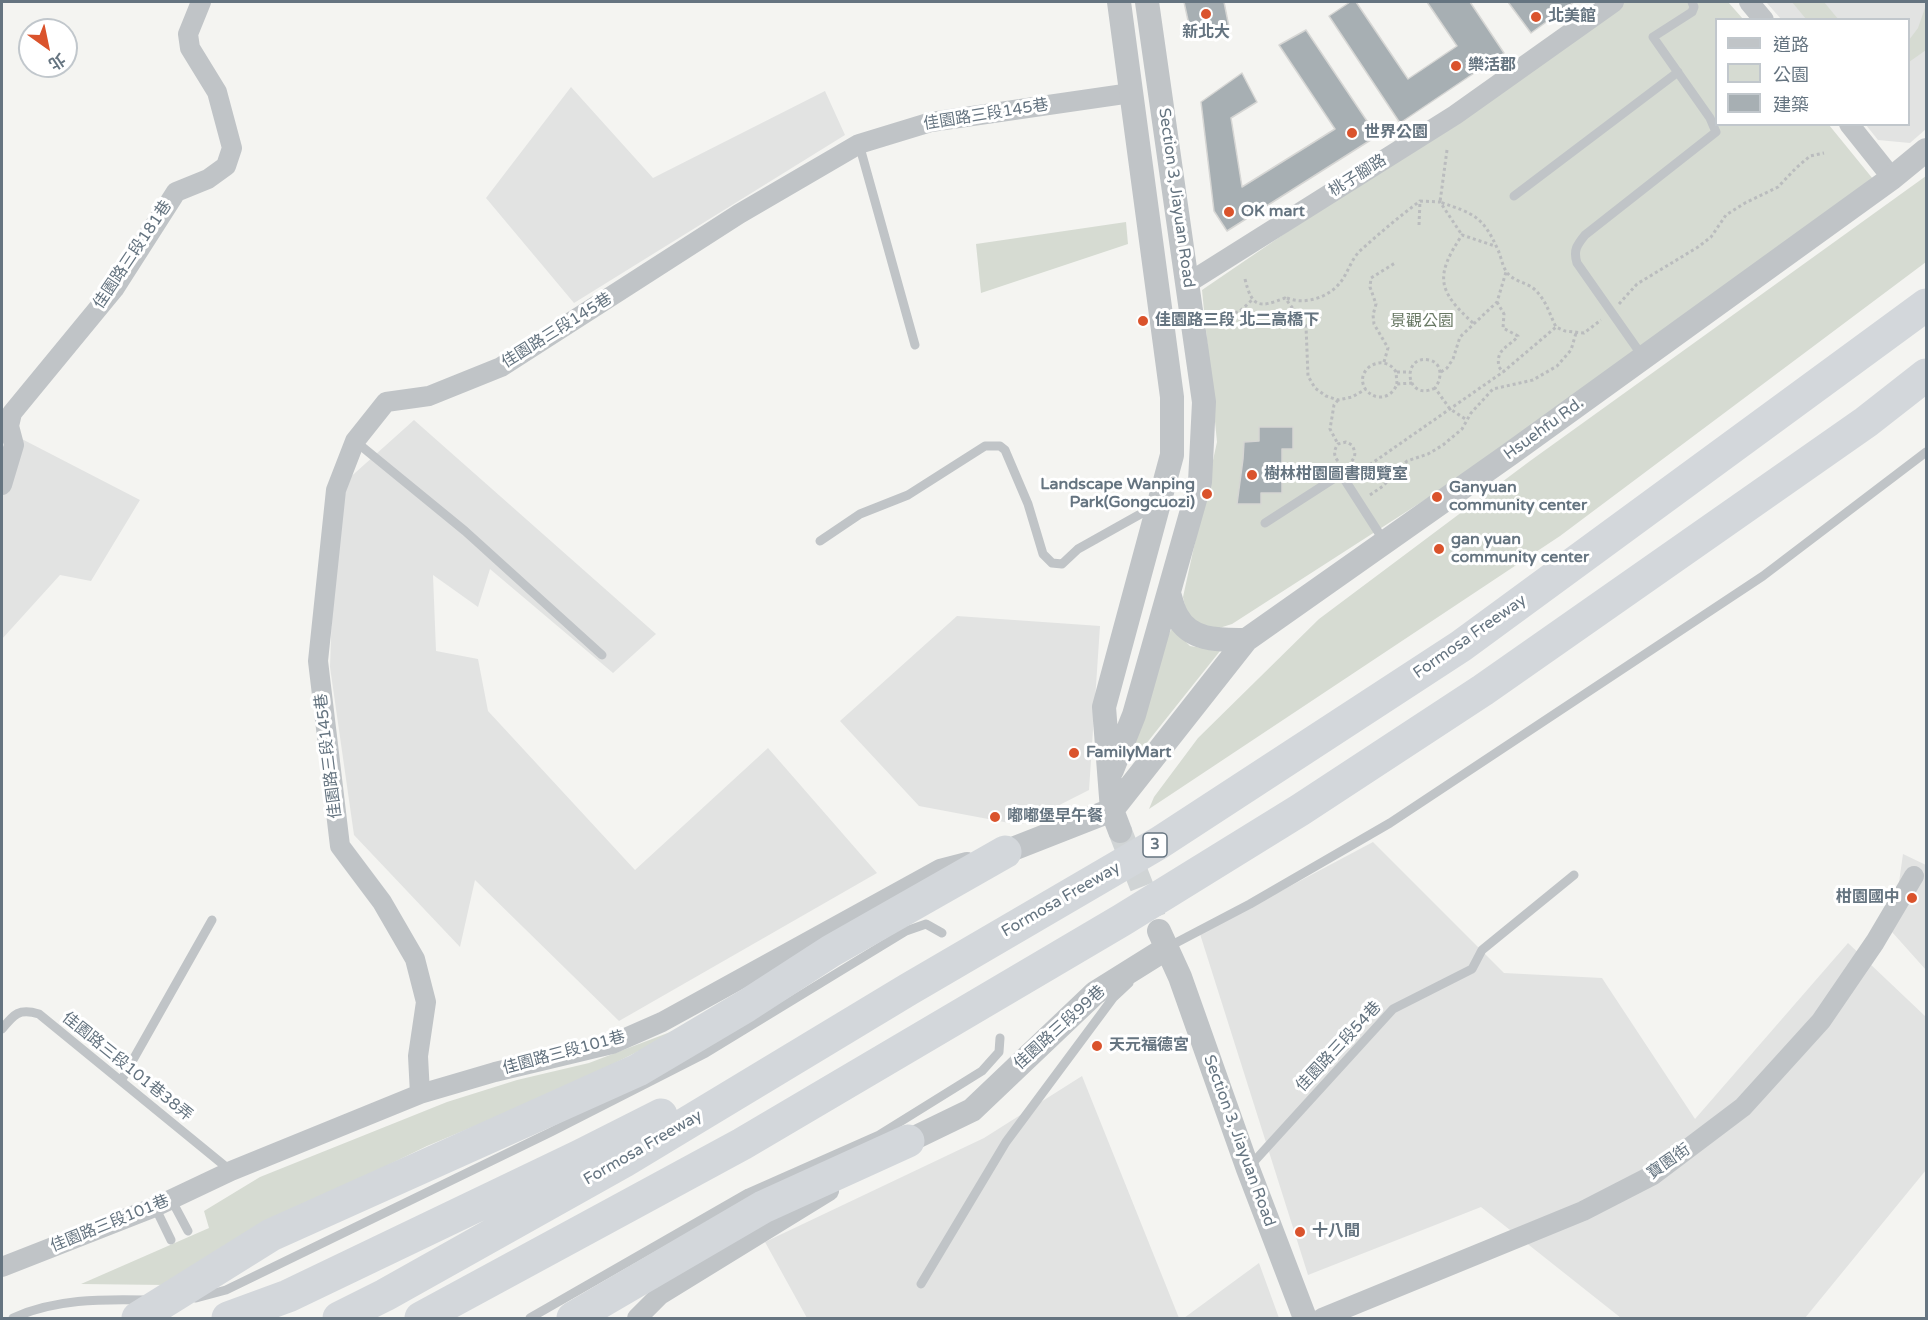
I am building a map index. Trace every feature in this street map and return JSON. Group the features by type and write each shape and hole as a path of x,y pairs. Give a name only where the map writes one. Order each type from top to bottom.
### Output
{"highway":[{"name":"Formosa Freeway","path":"339,1318 385,1295 624,1161 909,989 1159,843 1461,646 1926,305"},
{"path":"447,1318 1122,920 1320,797 1483,690 1645,578 1866,422 1926,375"},
{"path":"138,1318 271,1235 638,1070 746,1006 831,951 1005,852"},
{"path":"228,1318 288,1296 570,1161 909,989"},
{"path":"573,1318 763,1207 909,1141"},
{"path":"421,1318 742,1144"}],"street":[{"name":"佳園路三段181巷","path":"2,485 14,445 9,426 12,413 114,289 176,192 208,179 226,166 232,148 217,92 190,48 188,34 201,2"},
{"name":"Section 3, Jiayuan Road","path":"1116,821 1109,778 1104,707 1172,455 1172,397 1119,2"},
{"name":"Section 3, Jiayuan Road","path":"1109,778 1134,715 1200,482 1204,402 1147,2"},
{"name":"桃子腳路","path":"1188,283 1455,115 1614,2"},
{"path":"1749,2 1762,18"},
{"name":"佳園路三段145巷","path":"420,1094 418,1056 426,1002 415,959 382,902 340,846 318,661 336,490 355,441 386,402 429,396 501,367 739,214 859,144 931,122 1131,93"},
{"path":"1851,126 1892,178"},
{"name":"Hsuehfu Rd.","path":"1116,821 1246,639 1385,543 1892,178 1926,150"},
{"path":"1169,592 1177,616 1188,629 1208,640 1246,639"},
{"name":"佳園路三段101巷","path":"2,1267 163,1203 231,1171 420,1094 495,1072 612,1044 663,1022 940,869 1116,821"},
{"name":"寶園街","path":"1323,1318 1583,1211 1653,1175 1743,1107 1821,1021 1875,942 1914,876"},
{"name":"Section 3, Jiayuan Road","path":"1163,939 1180,977 1248,1169 1305,1318"},
{"name":"佳園路三段99巷","path":"637,1318 660,1295 909,1141 972,1110 1095,993 1163,939"}],"lane":[{"path":"1643,357 1576,262 1574,254 1576,246 1585,235 1716,132 1710,118 1653,38 1692,12 1694,7 1692,2"},
{"path":"1514,196 1678,72"},
{"path":"859,144 915,345"},
{"path":"355,441 465,531 602,655"},
{"path":"820,541 860,514 909,495 985,446 1000,446 1005,450 1028,504 1043,554 1052,563 1062,564 1078,549 1158,504"},
{"path":"1163,939 1250,904 1400,816 1763,576 1926,452"},
{"path":"1265,523 1341,474 1385,543"},
{"name":"佳園路三段54巷","path":"1248,1169 1393,1009 1472,969 1482,950 1574,875"},
{"path":"121,1081 212,920"},
{"path":"13,1318 33,1310 99,1299 181,1301 226,1290 551,1132 706,1053 906,931 926,924 942,933"},
{"name":"佳園路三段99巷","path":"921,1284 1006,1142 1113,998 1163,939"},
{"name":"佳園路三段101巷38弄","path":"2,1029 14,1015 26,1010 39,1014 231,1171"},
{"path":"530,1318 748,1193 879,1135 982,1071 999,1052 1000,1038"},
{"path":"163,1203 188,1231"},
{"path":"163,1203 171,1240"}],"path":[{"path":"1447,150 1440,202 1462,235 1496,246"},
{"path":"1556,327 1584,333 1611,313 1636,284 1705,242 1726,215 1745,203 1779,188 1810,156 1824,153"},
{"path":"1419,225 1420,201"},
{"path":"1245,279 1250,298 1257,304 1268,305 1285,298 1296,302 1316,299 1338,286 1359,250 1374,240 1392,222 1420,201 1440,202 1471,213 1483,224 1496,246 1506,272 1516,280 1532,287 1545,300 1556,327"},
{"path":"1462,235 1447,257 1442,280 1448,298 1473,323"},
{"path":"1384,363 1388,348 1374,324 1373,315 1376,304 1370,287 1371,278 1395,263"},
{"path":"1441,372 1447,368 1460,337 1497,302 1506,272"},
{"path":"1285,298 1306,326 1308,376 1315,388 1326,396 1338,400 1352,397 1366,389"},
{"path":"1218,319 1240,311 1252,300"},
{"path":"1497,302 1504,314 1503,328 1518,336 1514,342 1503,347 1499,354 1499,366 1503,372"},
{"path":"1346,481 1503,372 1556,327"},
{"path":"1359,500 1374,494 1407,461 1428,454 1443,445 1462,429 1493,389 1533,380 1557,366 1571,350 1576,333"},
{"path":"1397,384 1412,383 1421,390 1435,388 1440,381 1441,372 1435,362 1426,359 1414,363 1410,372 1412,383"},
{"path":"1384,363 1394,368 1397,384 1394,390 1382,397 1370,394 1362,380 1369,366 1384,363"},
{"path":"1396,372 1410,372"},
{"path":"1435,388 1449,410 1467,420"},
{"path":"1338,400 1334,405 1330,429 1338,444"},
{"path":"1346,442 1352,446 1355,453 1350,462 1342,464 1335,457 1334,450 1338,444 1346,442"},
{"path":"1350,462 1357,473"}],"shaded area":[{"path":"1766,2 1926,2 1926,129 1910,143 1878,140 1867,126 1910,126 1910,18 1780,18"},
{"path":"571,87 653,178 825,91 845,135 574,303 486,198"},
{"path":"414,420 656,634 613,673 490,569 478,607 433,575 436,651 478,659 488,711 635,870 768,748 877,873 619,1021 475,880 460,947 354,835 330,667 336,490"},
{"path":"18,437 140,500 91,581 60,575 2,639 2,463"},
{"path":"957,616 1100,626 1089,790 1020,825 919,806 840,721"},
{"path":"1373,842 1504,973 1602,978 1695,1119 1848,943 1926,1017 1926,1170 1805,1318 1621,1318 1481,1207 1308,1275 1200,934"},
{"name":"柑園國中","path":"1903,854 1926,865 1926,970 1892,932"},
{"path":"1082,1076 1179,1318 807,1318 765,1242 984,1138"},
{"path":"1259,1263 1279,1318 1184,1318"}],"green space":[{"name":"景觀公園","path":"1624,2 1728,2 1742,18 1715,18 1715,126 1830,126 1873,179 1510,445 1232,624 1213,630 1198,625 1186,611 1183,597 1217,442 1202,290"},
{"path":"1792,2 1824,2 1837,18 1805,18"},
{"path":"1926,5 1926,50 1910,61 1910,39 1918,28"},
{"path":"1926,176 1926,262 1560,536 1149,809 1154,797 1198,738 1319,619 1530,461"},
{"path":"1126,222 1128,244 981,293 976,244"},
{"path":"1172,628 1190,646 1220,651 1130,764 1131,710"},
{"path":"694,1023 535,1101 427,1146 382,1168 166,1285 81,1284 209,1228 204,1211 260,1177 447,1102 517,1080 589,1063"}],"building":[{"name":"新北大","path":"1184,2 1224,2 1229,27 1191,34"},
{"name":"樂活郡","path":"1350,2 1356,2 1408,79 1457,46 1427,2 1470,2 1504,53 1400,123 1329,16"},
{"name":"北美館","path":"1508,2 1574,2 1531,33"},
{"name":"世界公園","path":"1306,30 1377,136 1227,231 1214,211 1201,102 1242,73 1257,102 1231,118 1242,187 1335,129 1279,45"},
{"path":"1259,427 1293,427 1293,449 1282,449 1282,493 1261,493 1261,504 1237,504 1244,442 1259,441"}],"tunnel":[{"path":"1120,831 1154,918"}],"place":[{"name":"新北大","path":"1206,14"},
{"name":"北美館","path":"1536,17"},
{"name":"樂活郡","path":"1456,66"},
{"name":"世界公園","path":"1352,133"},
{"name":"OK mart","path":"1229,212"},
{"name":"佳園路三段 北二高橋下","path":"1143,321"},
{"name":"樹林柑園圖書閱覽室","path":"1252,475"},
{"name":"Landscape Wanping Park(Gongcuozi)","path":"1207,494"},
{"name":"Ganyuan community center","path":"1437,497"},
{"name":"gan yuan community center","path":"1439,549"},
{"name":"FamilyMart","path":"1074,753"},
{"name":"嘟嘟堡早午餐","path":"995,817"},
{"name":"柑園國中","path":"1912,898"},
{"name":"天元福德宮","path":"1097,1046"},
{"name":"十八間","path":"1300,1232"}]}
